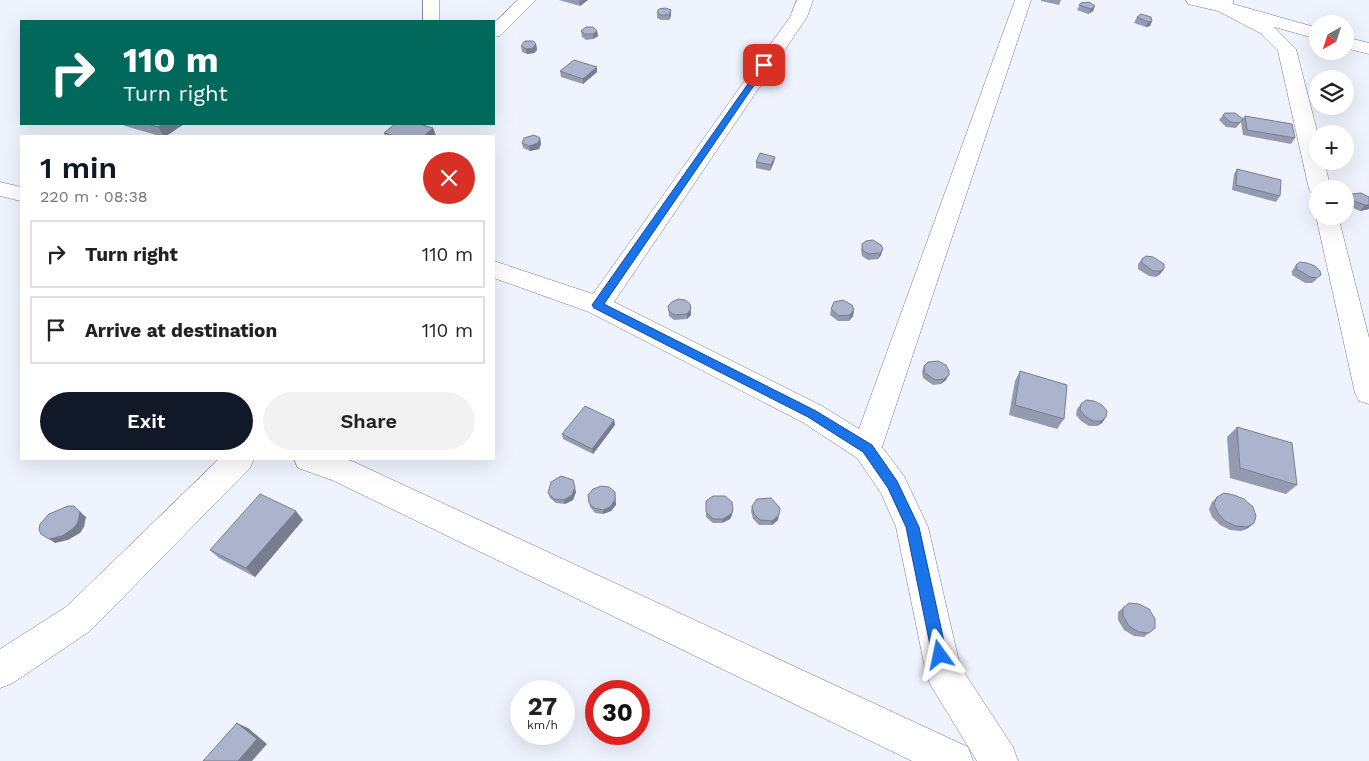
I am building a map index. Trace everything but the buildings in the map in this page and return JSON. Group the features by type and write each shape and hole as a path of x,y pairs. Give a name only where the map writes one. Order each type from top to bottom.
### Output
{"street":[{"path":"431,20 432,0"},
{"path":"495,31 528,0"},
{"path":"598,305 798,17 805,0"},
{"path":"867,449 1023,0"},
{"path":"1194,0 1225,3 1309,31"},
{"path":"1225,3 1266,29 1287,49 1318,180"},
{"path":"1354,45 1369,49"},
{"path":"0,189 20,194"},
{"path":"1329,225 1369,393"},
{"path":"495,269 598,305 812,414 867,449 893,485 912,527 944,673 999,761"},
{"path":"0,670 78,619 238,460"},
{"path":"312,460 343,471 954,761"}],"route":[{"path":"764,65 598,305 812,414 867,449 893,485 912,527 940,655"}]}
